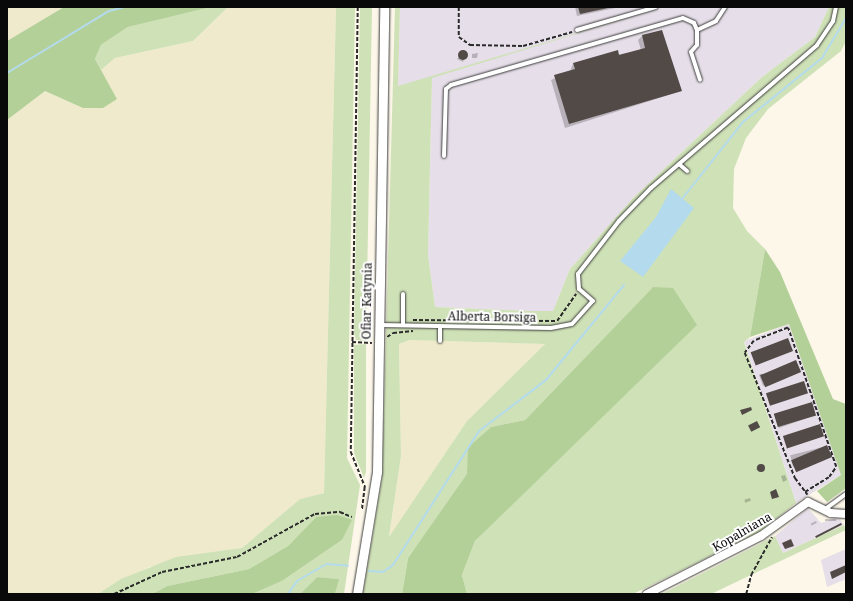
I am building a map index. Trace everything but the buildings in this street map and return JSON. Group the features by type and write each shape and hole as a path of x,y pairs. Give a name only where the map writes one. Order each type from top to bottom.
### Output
{"street":[{"name":"Ofiar Katynia","path":"357,594 377,472 384,7"},
{"name":"Kopalniana","path":"647,594 761,536 805,503 813,503"},
{"path":"813,503 824,510 846,514"}],"lane":[{"path":"577,30 656,7"},
{"path":"697,30 716,21 725,7"},
{"path":"577,284 581,269 619,221 679,164 818,45 832,21 836,7"},
{"path":"444,156 446,89 451,85 683,18 694,23 697,30 697,45 691,52 700,80"},
{"path":"679,164 687,171"},
{"name":"Alberta Borsiga","path":"379,324 562,328 576,321 593,301 577,284"},
{"path":"402,294 403,325"},
{"path":"440,326 440,341"},
{"path":"824,510 846,494"}],"path":[{"path":"358,7 351,454 365,486"},
{"path":"459,7 459,37 470,45 523,46 577,30"},
{"path":"413,319 557,321 574,300 577,284"},
{"path":"805,492 829,477 836,467 788,328 754,341 746,353 796,478 805,492 813,503"},
{"path":"386,343 393,332 413,332"},
{"path":"352,342 369,342"},
{"path":"114,594 162,572 219,561 253,551 314,514 340,512 352,517"},
{"path":"746,594 751,575 776,532"}],"shaded area":[{"path":"7,7 64,7 7,41"},
{"path":"228,7 336,7 324,493 300,499 242,548 149,567 98,594 7,594 7,120 45,91 83,108 117,99 101,70 115,58 193,41"},
{"path":"400,7 829,7 815,37 762,77 633,198 570,269 553,311 529,311 435,307 428,255 432,78 398,86"},
{"path":"789,324 841,475 796,503 744,341"},
{"path":"410,340 545,344 467,421 389,538 401,456 399,344"},
{"path":"808,508 821,523 838,517 844,525 783,553 775,536"},
{"path":"846,549 846,579 827,587 821,560"}],"green space":[{"path":"64,7 206,8 128,27 101,45 95,59 117,99 103,108 83,108 45,91 7,120 7,41"},
{"path":"205,7 228,7 193,41 115,58 101,70 95,59 101,45 128,27"},
{"path":"336,7 355,7 347,458 360,485 344,594 335,594 338,579 317,577 300,594 252,594 282,581 342,540 316,517 288,546 249,569 167,586 152,594 98,594 121,579 176,557 242,548 300,499 324,493"},
{"path":"360,7 372,7 366,341 356,340 354,333"},
{"path":"395,7 400,7 398,86 665,7 432,78 428,255 435,307 553,311 570,269 633,198 762,77 815,37 829,7 846,7 846,41 841,51 768,109 746,138 734,169 733,208 747,231 765,249 750,337 744,342 796,503 759,532 633,594 467,594 462,575 475,541 529,485 653,287 525,420 491,427 468,447 468,474 408,558 402,594 363,594 382,479","holes":["410,340 545,344 467,421 389,537 401,456 399,344"]},
{"path":"765,249 780,272 833,399 846,404 846,488 827,502 817,491 841,475 789,324 750,337"},
{"path":"653,287 673,288 697,325 475,541 462,575 467,594 402,594 408,558 467,474 468,447 491,427 525,420"},
{"path":"366,344 366,472 364,478 354,453 354,345"},
{"path":"337,515 352,520 342,540 282,581 252,594 152,594 167,586 249,569 288,546 316,517"},
{"path":"844,525 846,530 711,594 662,594 775,536 783,553"},
{"path":"317,577 339,579 335,594 300,594"}],"water":[{"path":"671,189 694,208 643,277 620,261 656,217"}],"waterway":[{"path":"7,73 109,11 125,7"},
{"path":"682,199 743,122 822,58 846,18"},
{"path":"369,571 383,572 393,565 479,431 546,380 624,285"},
{"path":"288,594 297,581 327,564 348,566"}]}
